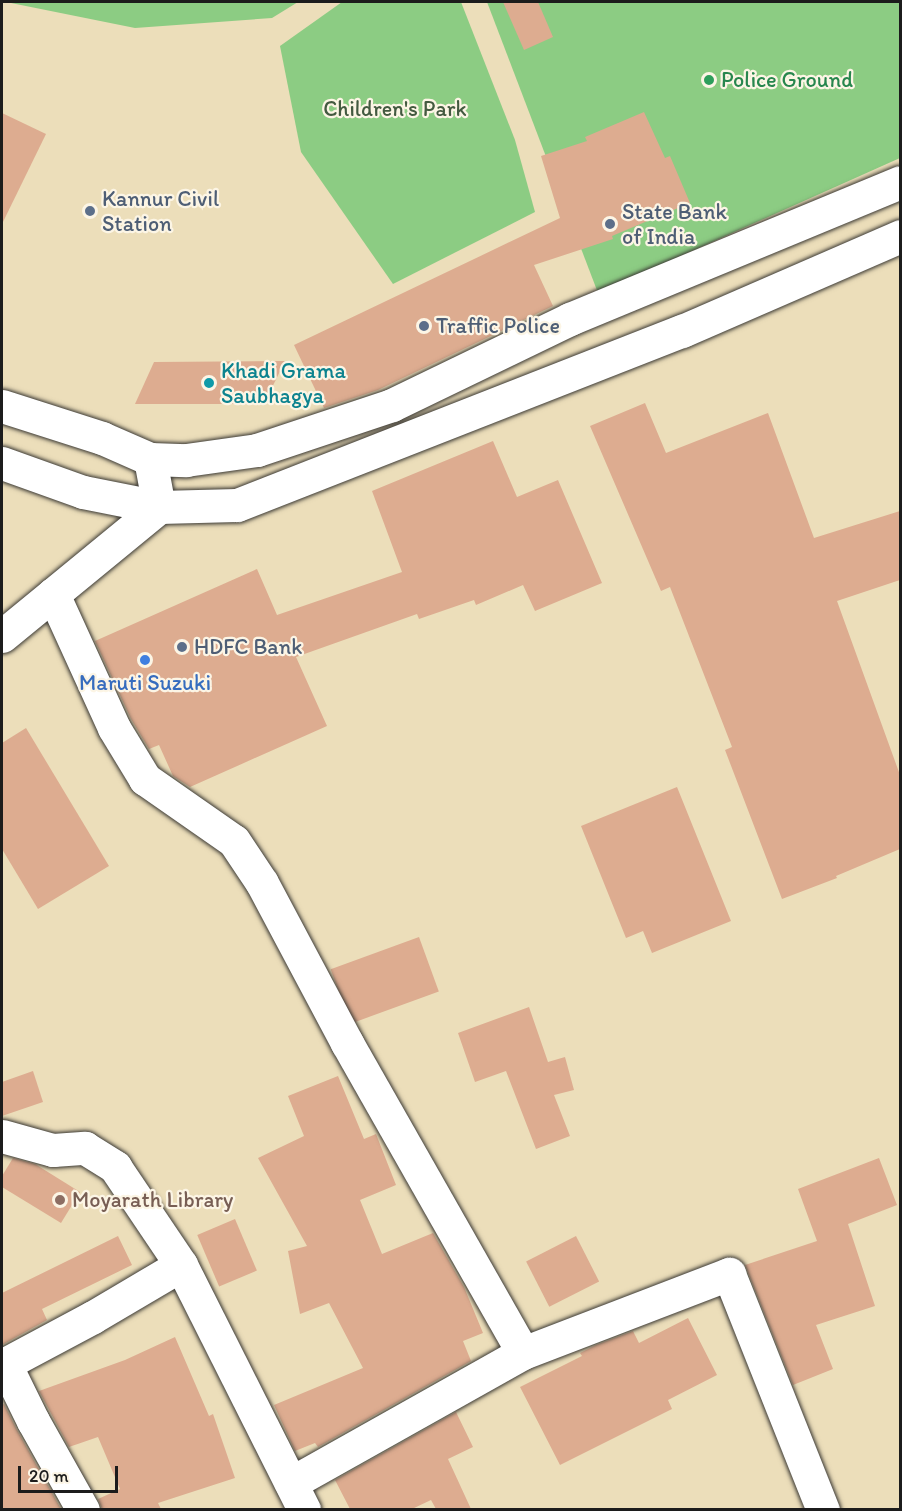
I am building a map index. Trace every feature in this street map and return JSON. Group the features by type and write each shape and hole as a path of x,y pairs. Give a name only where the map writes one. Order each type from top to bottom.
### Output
{"main road":[{"path":"2,406 102,438 150,459 186,460 257,450 392,405 570,319 900,182"},
{"path":"2,463 83,492 159,507 237,504 682,331 900,236"},
{"path":"150,459 159,507"},
{"path":"2,636 159,507"},
{"path":"53,594 114,728 146,779 234,841 262,883 346,1043 523,1353"},
{"path":"2,1136 53,1150 85,1148 115,1167 182,1265 298,1496 523,1353 729,1274 823,1509"},
{"path":"83,1509 33,1421 5,1364 93,1317 182,1265"}],"green space":[{"path":"6,2 298,2 272,18 135,28"},
{"name":"Children's Park","path":"342,2 461,2 515,140 535,212 393,284 301,152 280,46"},
{"name":"Police Ground","path":"487,2 900,2 900,158 598,293"}],"building":[{"path":"503,2 538,2 553,37 524,50"},
{"path":"644,112 665,158 670,156 690,203 612,236 613,239 534,265 553,306 378,390 324,408 294,345 560,218 541,156 587,141 585,137"},
{"path":"2,113 46,134 2,224"},
{"name":"Khadi Grama Saubhagya","path":"285,361 264,404 135,404 154,362"},
{"path":"645,403 666,453 768,413 814,538 900,511 900,580 837,601 900,775 900,849 836,876 837,878 782,899 725,750 732,747 670,587 661,591 590,426"},
{"path":"493,441 517,497 558,480 602,583 535,611 523,585 476,605 474,600 419,619 417,614 296,657 327,726 190,787 173,776 159,745 149,749 131,719 95,641 257,569 277,615 402,572 372,491"},
{"path":"26,728 109,866 38,909 2,849 2,743"},
{"path":"677,787 731,921 652,953 643,931 626,938 581,826"},
{"path":"419,937 439,992 351,1024 331,969"},
{"path":"529,1007 548,1062 565,1057 574,1090 554,1095 570,1136 536,1149 506,1071 475,1082 458,1033"},
{"path":"33,1071 43,1102 2,1116 2,1082"},
{"path":"338,1076 364,1139 376,1134 396,1185 360,1200 382,1254 433,1233 464,1287 483,1333 463,1341 471,1361 318,1447 315,1443 295,1451 274,1405 363,1368 329,1303 300,1314 288,1251 307,1246 258,1158 304,1136 288,1096"},
{"path":"13,1158 35,1164 80,1192 61,1223 2,1187 2,1176"},
{"path":"879,1158 897,1205 848,1224 875,1306 816,1325 833,1369 793,1385 745,1265 817,1241 798,1189"},
{"path":"235,1219 257,1271 219,1287 197,1235"},
{"path":"118,1236 132,1265 42,1309 47,1320 2,1345 2,1293"},
{"path":"576,1236 599,1281 549,1307 526,1261"},
{"path":"688,1318 717,1375 668,1400 672,1409 560,1465 520,1387 582,1356 580,1353 596,1345 633,1331 639,1343"},
{"path":"175,1337 209,1416 213,1414 235,1478 158,1503 161,1509 102,1509 98,1499 120,1489 98,1437 69,1447 39,1391 125,1360"},
{"path":"4,1404 61,1509 2,1509 2,1405"},
{"path":"456,1412 473,1447 448,1459 471,1509 436,1509 431,1500 412,1509 350,1509 335,1480"}],"place":[{"name":"Police Ground","path":"709,80"},
{"name":"Kannur Civil Station","path":"90,211"},
{"name":"State Bank of India","path":"610,224"},
{"name":"Traffic Police","path":"424,326"},
{"name":"Khadi Grama Saubhagya","path":"209,383"},
{"name":"HDFC Bank","path":"182,647"},
{"name":"Maruti Suzuki","path":"145,660"},
{"name":"Moyarath Library","path":"60,1200"}]}
